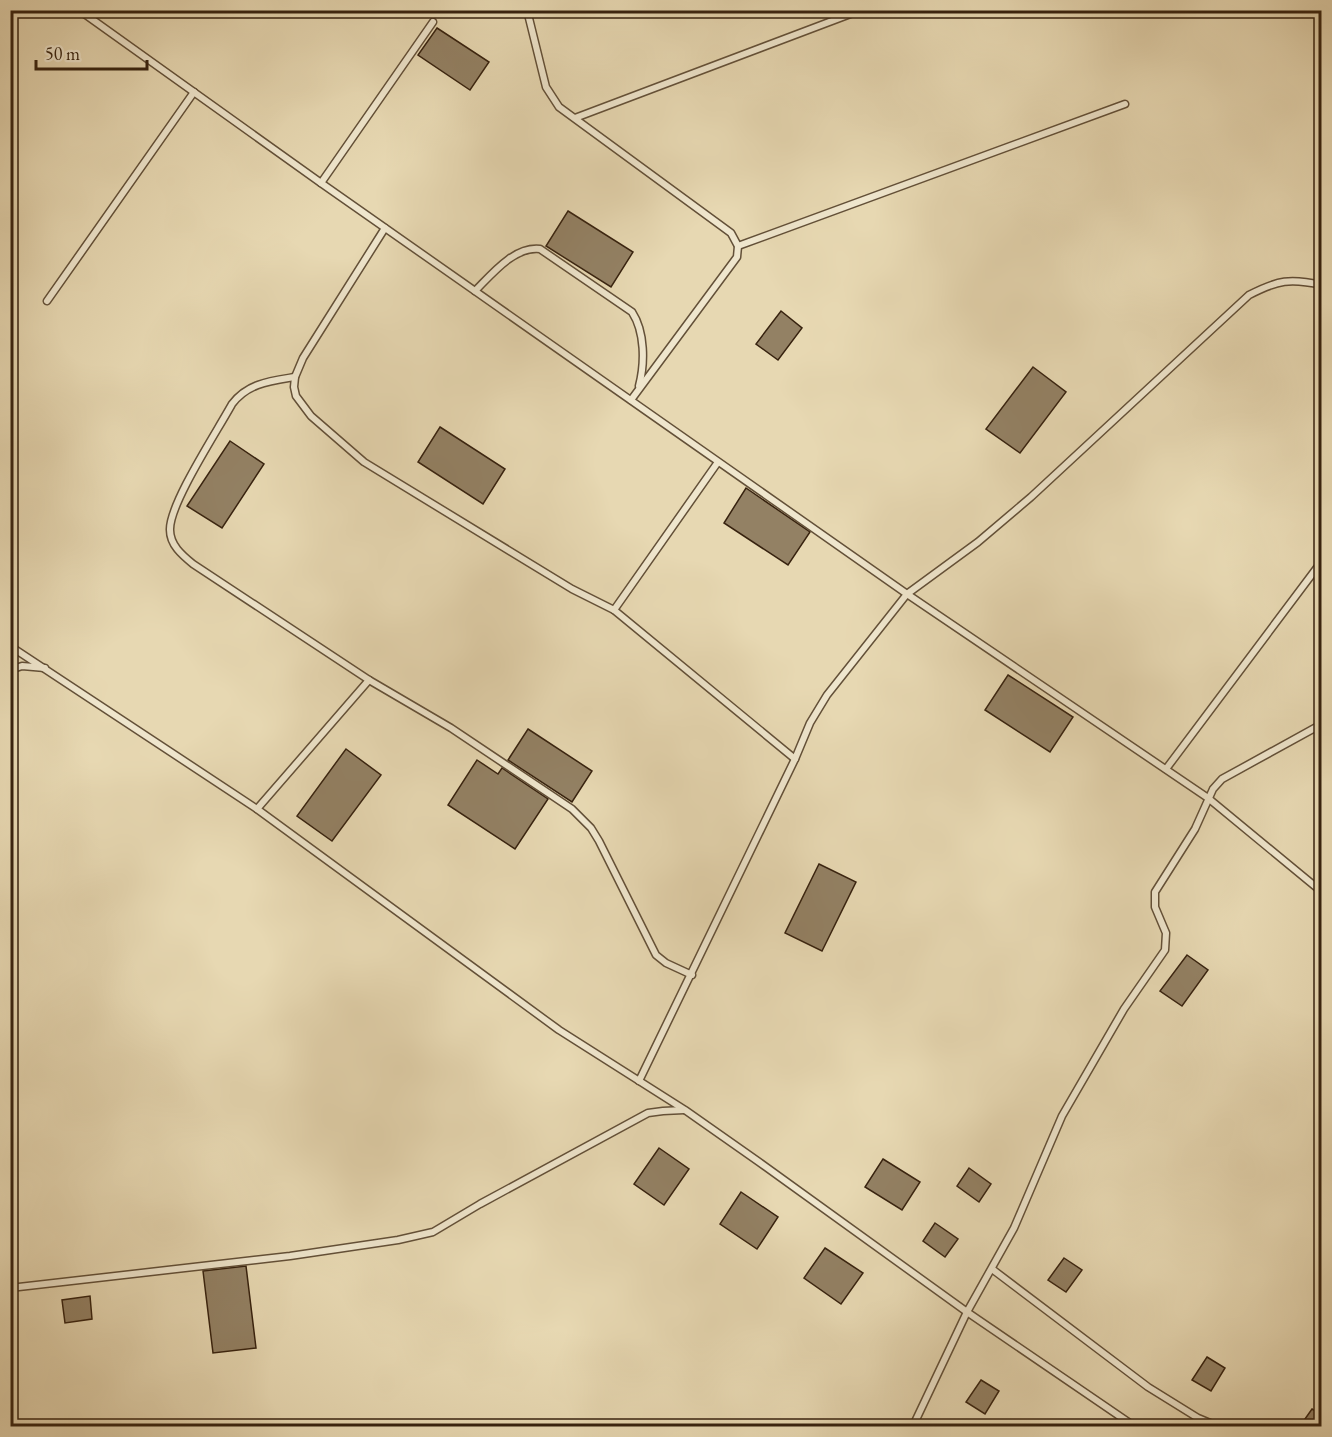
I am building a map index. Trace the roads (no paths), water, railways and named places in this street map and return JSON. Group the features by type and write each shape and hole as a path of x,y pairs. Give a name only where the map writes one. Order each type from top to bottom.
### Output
{"lane":[{"path":"79,10 718,462 1208,798 1322,892"},
{"path":"527,10 546,87 560,107 731,233 738,246 737,257 631,400"},
{"path":"575,118 861,10"},
{"path":"321,183 432,22"},
{"path":"47,301 194,92"},
{"path":"738,246 1125,104"},
{"path":"385,228 303,358 295,377 296,396 311,416 364,462 572,589 614,610 795,759"},
{"path":"475,291 500,267 523,250 537,248 626,306 637,319 642,342 642,374 631,400"},
{"path":"639,1081 692,975 810,723 827,695 908,594 978,542 1031,497 1249,295 1282,281 1298,280 1322,285"},
{"path":"295,377 256,385 239,396 175,506 170,525 171,538 179,551 193,564 369,680 451,728 572,809 591,828 656,955 666,963 692,975"},
{"path":"614,610 718,462"},
{"path":"1166,770 1322,561"},
{"path":"10,646 257,809 560,1030 685,1110 967,1312 1134,1426"},
{"path":"10,670 22,666 46,668"},
{"path":"257,809 369,680"},
{"path":"913,1426 967,1312 1014,1228 1044,1155 1078,1087 1124,1009 1166,950 1166,933 1155,907 1155,892 1195,829 1216,784 1322,724"},
{"path":"10,1288 290,1256 398,1240 432,1232 648,1113 685,1110"},
{"path":"992,1269 1148,1387 1198,1418 1216,1426"}]}
